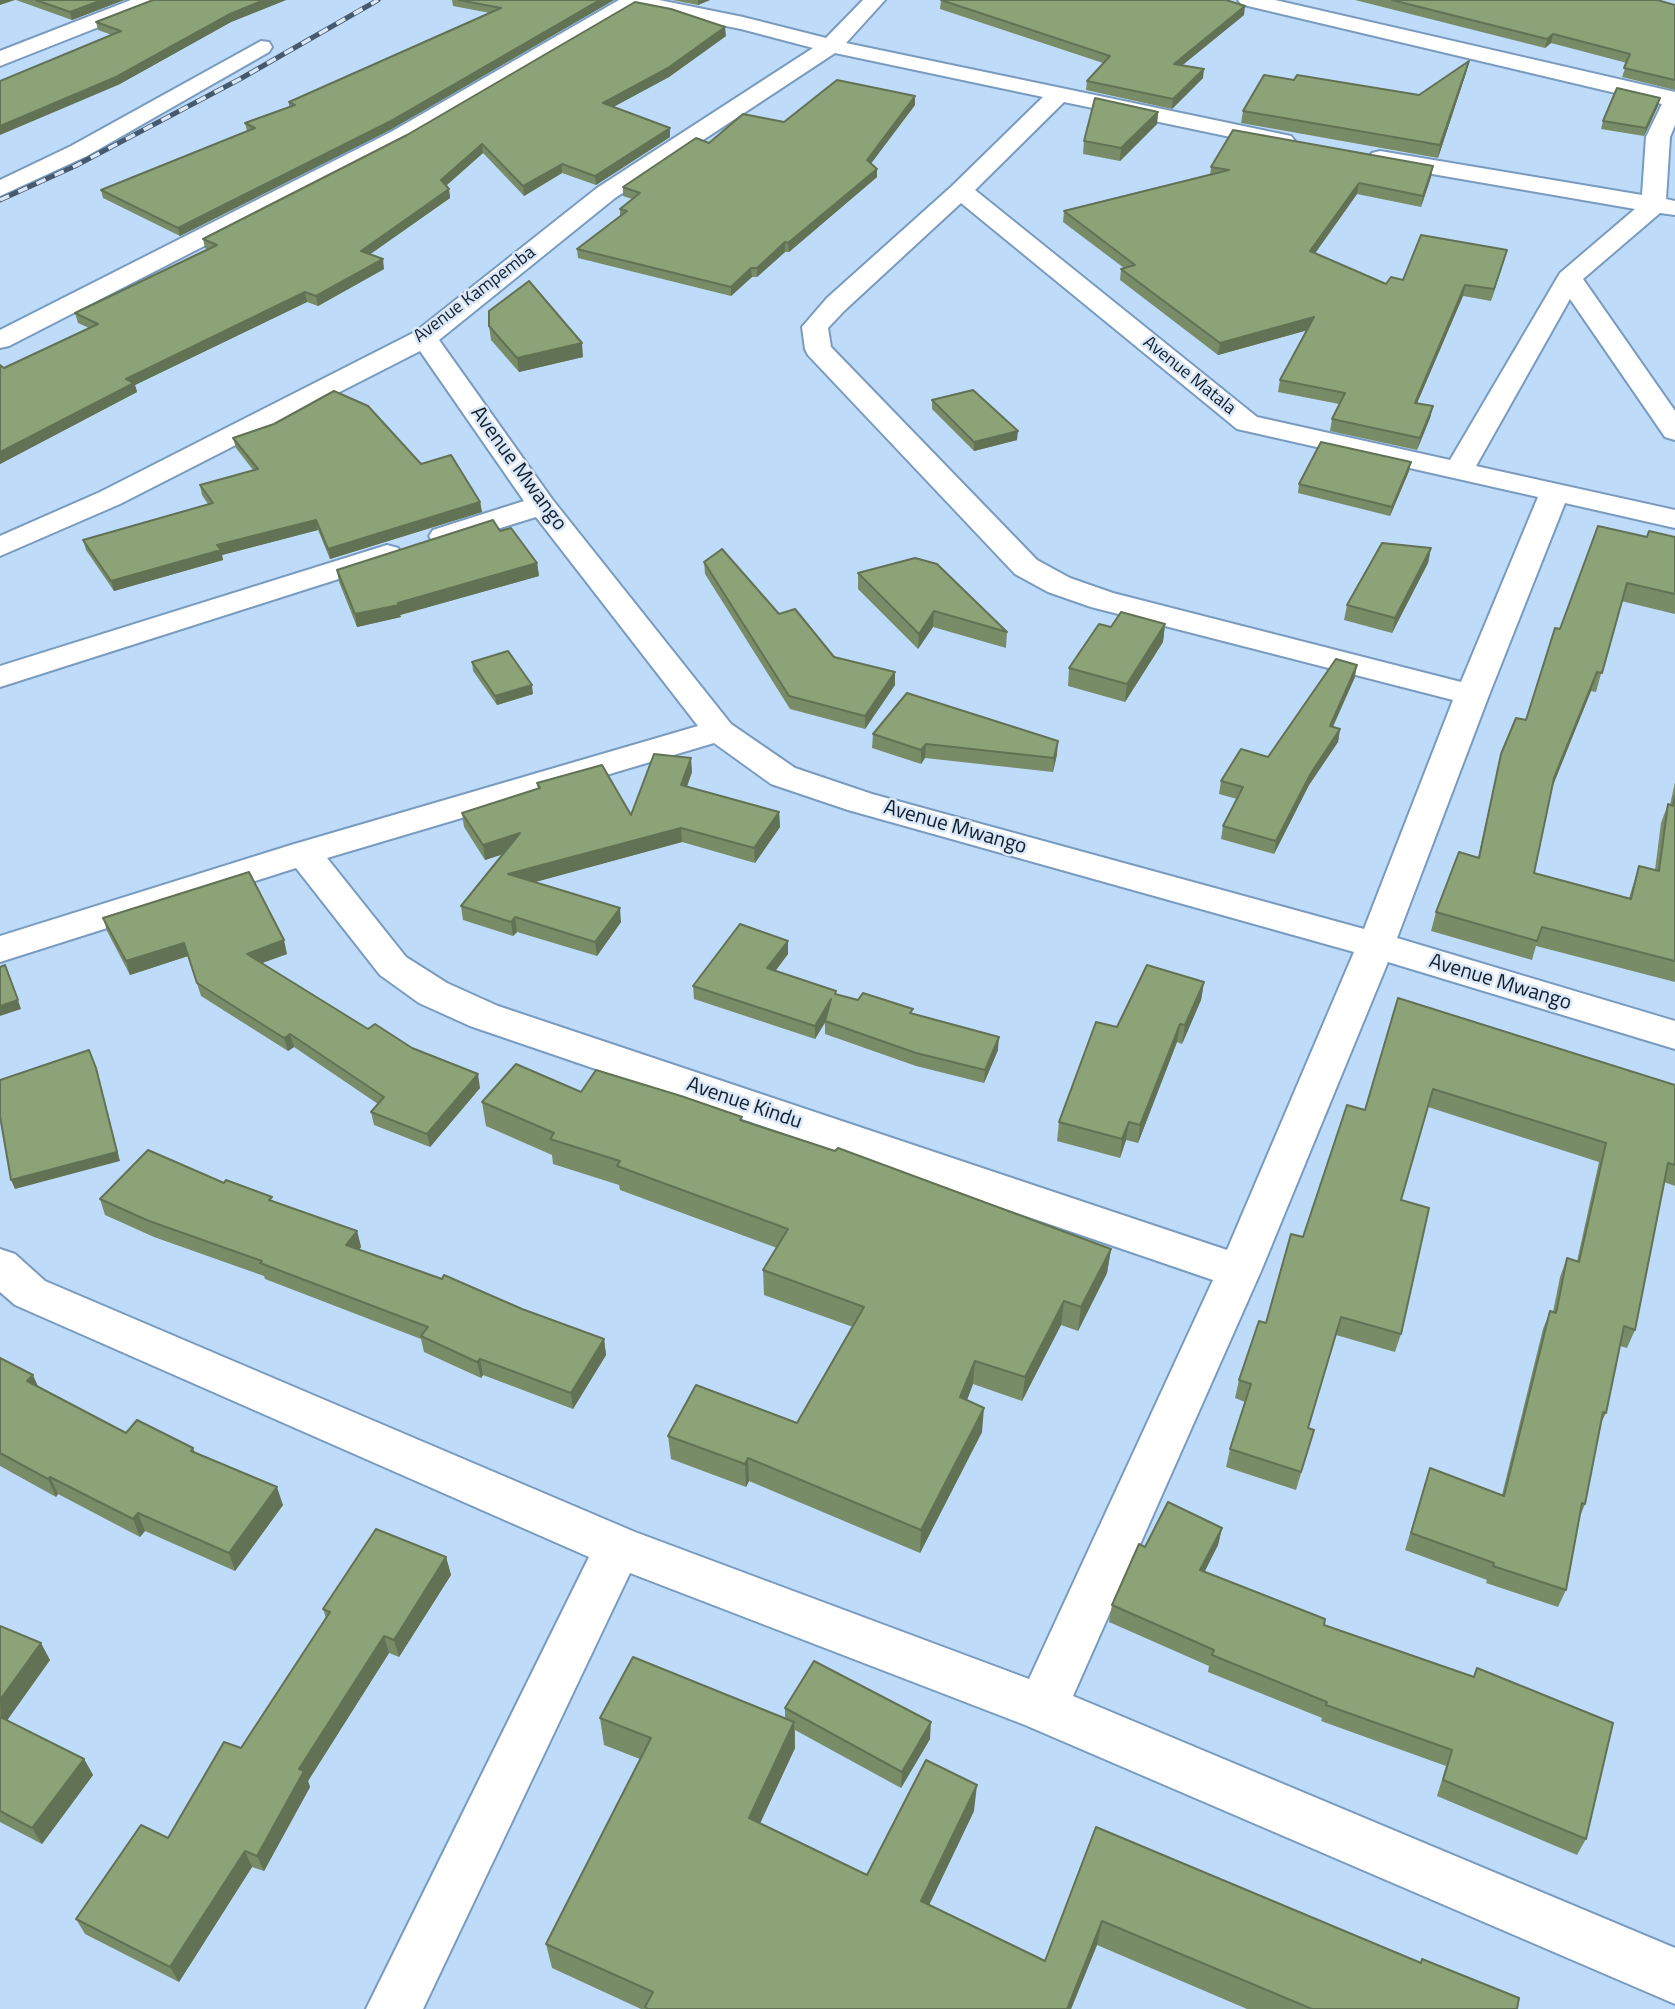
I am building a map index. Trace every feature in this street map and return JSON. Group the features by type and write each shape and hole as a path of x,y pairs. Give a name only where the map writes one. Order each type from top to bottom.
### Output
{"street":[{"path":"0,59 150,0"},
{"name":"Avenue Kampemba","path":"0,547 110,498 424,338 606,193 831,46 875,0"},
{"path":"1248,0 1675,100 1658,137 1664,206"},
{"path":"0,340 399,137 632,1 743,23 831,46 1058,95 1307,146"},
{"path":"0,190 79,151 261,47"},
{"path":"1058,95 961,191 836,304 815,327 818,349 1026,567 1059,585 1102,600 1472,695"},
{"path":"1360,155 1664,206"},
{"name":"Avenue Matala","path":"961,191 1247,423 1675,519"},
{"path":"1458,471 1569,278 1664,206"},
{"path":"1569,278 1675,431"},
{"name":"Avenue Mwango","path":"424,338 542,505 719,731 783,776 860,802 1376,946 1675,1035"},
{"path":"1042,1708 1239,1270 1376,946 1472,695 1554,493"},
{"path":"0,677 542,505"},
{"path":"0,948 304,853 719,731"},
{"name":"Avenue Kindu","path":"304,853 393,966 433,993 484,1016 1239,1270"},
{"path":"0,1266 30,1293 618,1547 1042,1708 1675,1976"},
{"path":"394,2009 618,1547"}],"building":[{"path":"36,0 102,0 70,12"},
{"path":"153,0 264,0 230,14 116,77 0,126 0,81 121,31 96,22"},
{"path":"459,0 600,0 389,122 178,228 101,190 255,128 245,123 295,105 289,102 501,8"},
{"path":"941,0 1226,0 1245,6 1174,64 1204,69 1173,99 1087,81 1110,56"},
{"path":"1392,0 1657,0 1675,5 1675,80 1624,68 1630,54 1553,34 1547,39"},
{"path":"635,2 671,9 725,27 668,68 603,103 670,128 595,176 562,164 523,186 482,144 441,180 449,189 361,251 383,259 316,296 305,292 126,379 134,383 0,452 0,365 4,368 98,324 75,313 217,245 203,239 407,135"},
{"path":"1469,61 1440,145 1243,111 1264,75 1294,80 1297,75 1419,95"},
{"path":"837,80 915,96 867,160 877,169 788,243 785,242 757,268 751,268 731,287 577,249 627,211 620,209 640,193 623,187 696,138 709,143 743,114 784,122"},
{"path":"1617,88 1660,98 1646,128 1603,121"},
{"path":"1095,98 1158,112 1121,148 1084,141"},
{"path":"1233,130 1433,166 1423,196 1359,183 1310,251 1386,284 1391,277 1403,280 1421,235 1507,250 1494,289 1465,285 1415,403 1433,406 1420,438 1332,419 1345,393 1280,380 1314,317 1220,343 1121,269 1135,265 1064,211 1229,170 1211,167"},
{"path":"529,281 582,343 517,358 489,326 489,311"},
{"path":"973,390 1018,431 974,442 932,400"},
{"path":"334,391 368,406 421,464 451,455 480,502 328,549 316,520 217,545 221,550 111,581 83,540 213,503 200,485 258,469 233,438 274,424"},
{"path":"1321,442 1411,462 1392,507 1299,484"},
{"path":"493,520 500,531 511,528 537,563 398,603 399,605 355,614 337,570"},
{"path":"1598,526 1647,537 1649,531 1675,537 1675,594 1627,583 1602,673 1597,672 1554,778 1534,873 1631,899 1639,866 1659,871 1668,804 1673,806 1675,796 1675,961 1542,927 1537,941 1436,912 1459,852 1479,858 1501,754 1516,718 1526,720 1555,628 1560,629"},
{"path":"1382,543 1431,548 1395,618 1347,605"},
{"path":"722,549 779,614 795,609 834,657 895,672 865,716 789,696 704,562"},
{"path":"915,558 937,564 1007,632 934,611 919,634 858,573"},
{"path":"1121,612 1165,624 1127,684 1069,668 1099,624 1111,627"},
{"path":"508,651 532,685 495,696 472,662"},
{"path":"1336,659 1357,665 1330,726 1340,729 1311,773 1276,841 1223,826 1243,787 1221,781 1241,749 1268,757"},
{"path":"907,693 1058,741 1054,758 926,744 921,750 873,734"},
{"path":"654,754 691,758 681,785 779,812 754,848 681,828 508,874 620,908 595,942 515,917 511,922 461,906 520,833 483,845 462,813 540,788 537,783 602,765 631,815"},
{"path":"249,872 284,940 247,954 368,1029 375,1024 412,1048 478,1074 427,1134 371,1112 384,1097 290,1034 284,1038 197,983 184,943 126,961 103,918"},
{"path":"740,924 788,941 767,968 836,991 835,994 858,1000 863,993 913,1009 910,1013 999,1037 985,1070 916,1053 825,1021 831,999 815,1026 693,986"},
{"path":"5,965 18,1000 0,1006 0,967"},
{"path":"1147,965 1204,982 1185,1025 1180,1024 1140,1125 1129,1122 1122,1139 1059,1122 1096,1022 1117,1027"},
{"path":"1398,998 1675,1085 1675,1165 1668,1163 1635,1330 1624,1326 1606,1413 1603,1412 1585,1504 1582,1503 1566,1590 1493,1566 1494,1563 1411,1533 1430,1468 1504,1496 1550,1311 1556,1313 1567,1258 1579,1262 1606,1143 1433,1089 1401,1200 1429,1208 1401,1334 1341,1317 1308,1428 1314,1430 1301,1472 1230,1449 1251,1384 1239,1380 1259,1321 1266,1323 1291,1234 1303,1237 1347,1105 1365,1110"},
{"path":"89,1050 117,1152 11,1180 0,1116 0,1080"},
{"path":"516,1064 581,1092 596,1070 681,1096 742,1117 740,1120 835,1151 838,1148 1111,1249 1081,1307 1064,1301 1025,1377 975,1361 960,1397 984,1408 921,1530 748,1458 745,1464 668,1436 696,1385 797,1423 864,1307 763,1270 788,1229 617,1166 620,1161 550,1139 554,1133 482,1102"},
{"path":"148,1150 224,1183 226,1180 272,1197 269,1200 357,1231 346,1245 442,1279 444,1275 522,1309 604,1339 571,1393 480,1359 477,1362 421,1336 428,1327 260,1263 262,1261 149,1221 100,1199"},
{"path":"0,1358 33,1375 27,1381 126,1433 137,1420 193,1448 191,1451 277,1487 229,1553 138,1513 133,1519 0,1453"},
{"path":"1168,1502 1222,1528 1200,1570 1325,1619 1324,1625 1474,1677 1477,1668 1613,1723 1586,1839 1443,1780 1452,1750 1326,1705 1327,1702 1212,1655 1214,1650 1112,1605 1139,1544 1145,1547"},
{"path":"376,1529 446,1557 394,1640 384,1636 299,1769 304,1771 257,1856 245,1851 170,1967 76,1919 141,1825 168,1838 224,1742 241,1748 330,1612 323,1609"},
{"path":"0,1626 41,1643 0,1700"},
{"path":"633,1657 794,1722 749,1818 867,1875 926,1760 977,1785 921,1901 1045,1961 1096,1827 1421,1963 1422,1959 1519,1998 1517,2009 1312,2009 1102,1921 1067,2009 648,2009 645,2007 653,1992 546,1944 651,1738 600,1718"},
{"path":"814,1661 931,1722 902,1772 785,1708"},
{"path":"0,1717 84,1759 32,1828 0,1811"}],"railway":[{"path":"0,200 75,166 240,79 378,0"}]}
